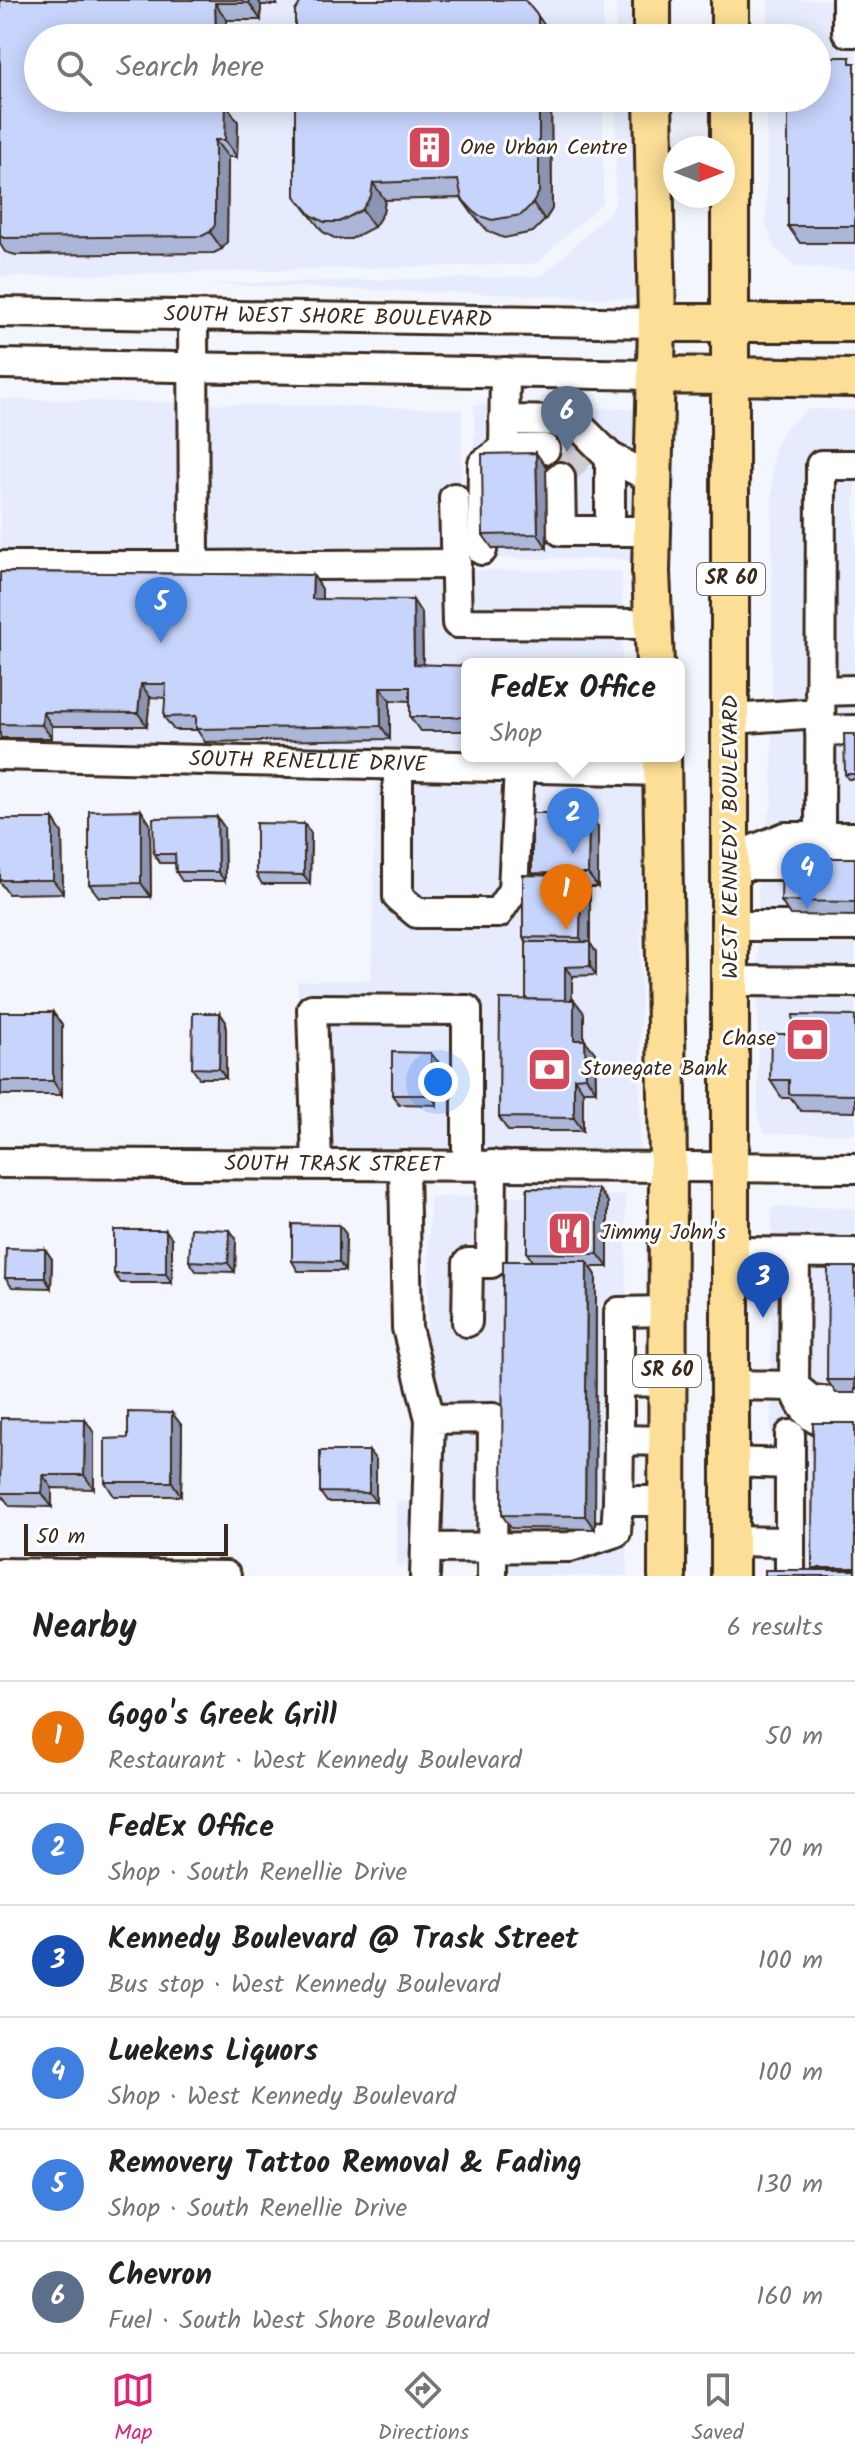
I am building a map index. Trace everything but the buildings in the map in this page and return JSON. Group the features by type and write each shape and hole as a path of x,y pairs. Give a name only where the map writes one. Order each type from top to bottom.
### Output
{"main road":[{"path":"652,0 652,24"},
{"path":"730,0 730,24"},
{"path":"653,112 657,323 651,624 654,658"},
{"name":"WEST KENNEDY BOULEVARD","path":"730,112 730,1559"},
{"path":"657,323 855,323"},
{"path":"656,375 855,378"},
{"name":"SR 60","path":"663,764 668,1165 667,1576"}],"street":[{"path":"847,0 847,32 855,32"},
{"name":"SOUTH WEST SHORE BOULEVARD","path":"0,312 657,323"},
{"path":"193,317 194,566"},
{"path":"0,364 656,375"},
{"path":"504,449 505,372"},
{"path":"504,420 574,421 597,449 653,479"},
{"path":"482,550 483,464 504,449 545,449"},
{"path":"597,449 610,531"},
{"path":"820,837 821,465 855,465"},
{"path":"560,477 561,531 652,531"},
{"path":"454,498 457,623 651,624"},
{"path":"0,566 456,564"},
{"path":"731,719 820,712 855,690"},
{"path":"820,712 855,730"},
{"name":"SOUTH RENELLIE DRIVE","path":"0,755 519,768 663,764"},
{"path":"398,765 398,897 417,913 498,913 513,890 519,768"},
{"path":"731,862 785,837 855,837"},
{"path":"731,862 855,865"},
{"path":"730,926 855,926"},
{"path":"730,981 855,982"},
{"path":"317,1164 312,1009 467,1010 467,1133 480,1165 491,1263 468,1263 467,1322"},
{"name":"SOUTH TRASK STREET","path":"0,1163 855,1168"},
{"path":"404,1165 407,1328 430,1419 425,1576"},
{"path":"730,1252 855,1253"},
{"path":"795,1253 794,1386 810,1417 829,1424 855,1425"},
{"path":"426,1548 492,1562 570,1547 616,1532 619,1312 667,1311"},
{"path":"619,1381 667,1382"},
{"path":"730,1385 794,1386 811,1400 855,1404"},
{"path":"430,1419 493,1418 492,1562"},
{"path":"790,1435 790,1576"},
{"path":"619,1440 667,1441"},
{"path":"730,1462 790,1464"},
{"path":"618,1501 667,1501"},
{"path":"730,1559 790,1542"},
{"path":"0,1573 226,1576"}],"shaded area":[{"path":"0,0 603,0 603,24 24,24 24,112 603,112 603,202 536,264 0,277"},
{"path":"616,0 637,0 637,24 616,24"},
{"path":"768,0 855,0 855,270 797,267 775,248 766,225 767,112 831,112 831,24 768,24"},
{"path":"616,112 637,112 641,299 204,284 536,276 546,273 615,206"},
{"path":"0,399 462,409 461,570 622,571 622,658 461,658 461,756 0,741"},
{"path":"474,405 639,409 635,570 630,561 622,559 475,558"},
{"path":"809,409 855,410 855,1134 765,1133 758,1119 758,859 772,802 772,466 775,445 786,427"},
{"path":"376,778 642,785 640,1151 308,1149 297,981 371,980"},
{"path":"626,1195 627,1576 498,1576 497,1568 397,1565 397,1502 423,1501 430,1197"},
{"path":"772,1207 855,1208 855,1576 770,1576"}],"tunnel":[{"path":"545,449 560,477 585,450"}],"place":[{"name":"One Urban Centre","path":"429,148"},
{"name":"Chevron","path":"567,452"},
{"name":"Removery Tattoo Removal & Fading","path":"161,643"},
{"name":"FedEx Office","path":"573,854"},
{"name":"Luekens Liquors","path":"807,909"},
{"name":"Gogo's Greek Grill","path":"566,930"},
{"name":"Chase","path":"807,1039"},
{"name":"Stonegate Bank","path":"550,1069"},
{"name":"Jimmy John's","path":"569,1233"},
{"name":"Kennedy Boulevard @ Trask Street","path":"763,1318"}]}
